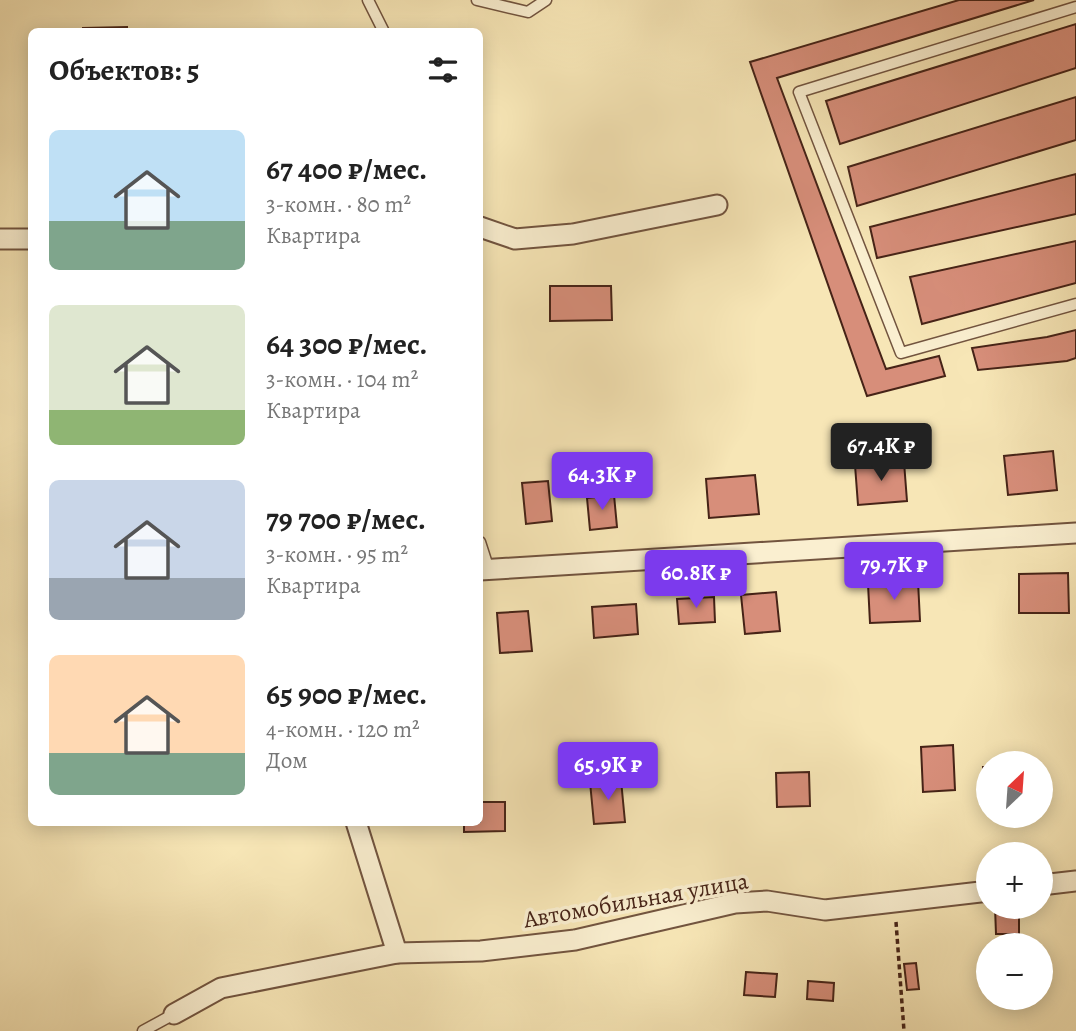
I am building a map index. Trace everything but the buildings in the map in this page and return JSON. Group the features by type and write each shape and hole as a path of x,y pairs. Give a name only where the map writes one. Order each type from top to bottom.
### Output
{"street":[{"path":"483,228 514,239 573,234 717,205"},
{"path":"0,239 28,239"},
{"path":"484,570 1076,533"},
{"path":"357,826 397,953"},
{"path":"1053,884 1076,881"},
{"name":"Автомобильная улица","path":"169,1023 221,988 397,953 481,951 575,940 735,903 767,901 825,910 976,893"}],"lane":[{"path":"368,0 382,28"},
{"path":"477,0 528,12 545,0"},
{"path":"1076,7 799,92 901,353 1076,304"},
{"path":"143,1031 169,1023"}],"path":[{"path":"904,1031 895,923 905,901"}]}
